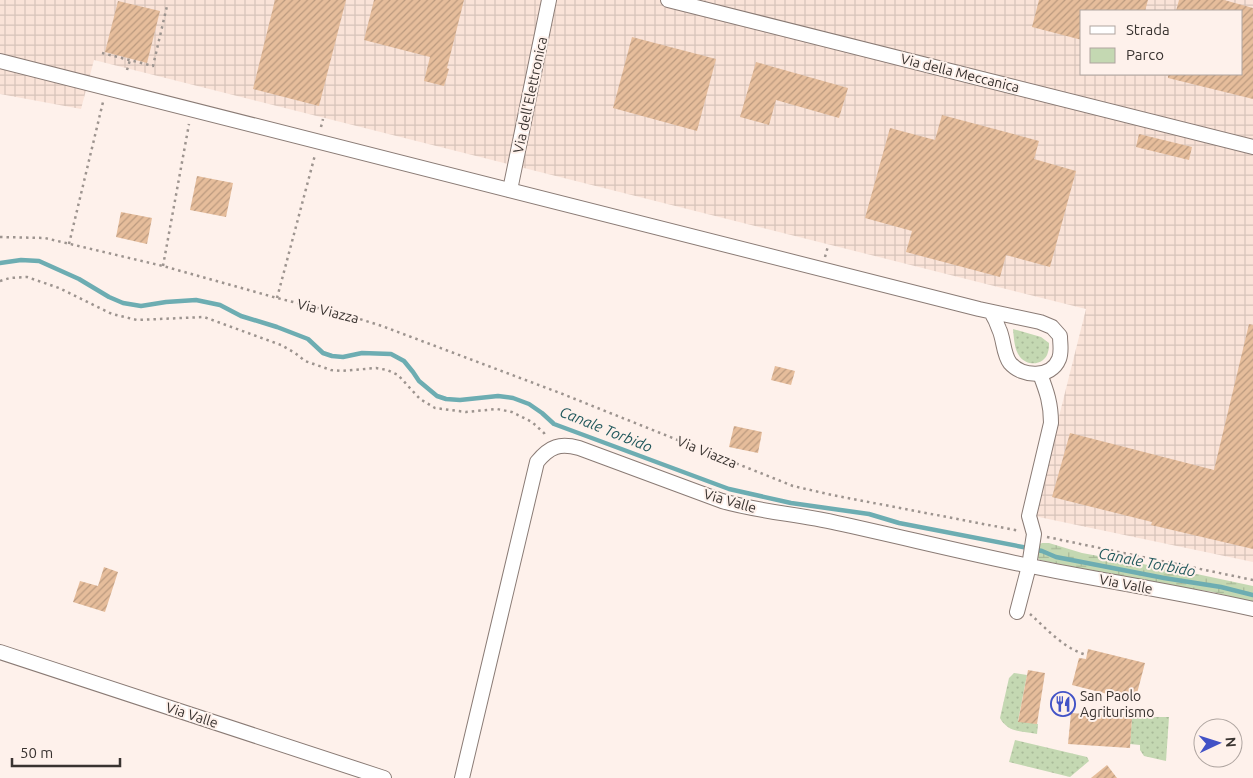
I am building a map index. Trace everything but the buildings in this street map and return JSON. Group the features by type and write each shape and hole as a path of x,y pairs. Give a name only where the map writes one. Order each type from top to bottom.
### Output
{"street":[{"name":"Via dell'Elettronica","path":"510,190 549,0"},
{"name":"Via della Meccanica","path":"668,0 1253,147"},
{"path":"0,61 991,312 1040,322 1052,328 1060,336 1061,351 1058,361 1050,370 1040,374 1026,373 1016,368 1008,361 1000,330 991,312"},
{"path":"1021,611 1034,534 1029,516 1051,423 1048,394 1040,374"},
{"name":"Via Valle","path":"544,453 556,446 567,445 742,507 816,518 1029,566 1253,609"},
{"path":"462,778 537,462 544,453"},
{"name":"Via Valle","path":"0,652 384,778"}],"path":[{"path":"102,53 153,66 167,6"},
{"path":"127,70 130,60"},
{"path":"69,244 107,88"},
{"path":"163,266 191,110"},
{"path":"277,298 318,142"},
{"name":"Via Viazza","path":"0,237 45,238 163,266 382,326 569,397 793,486 1253,580"},
{"path":"0,281 10,278 27,277 59,288 112,314 137,320 204,318 282,345 295,352 305,361 331,370 376,368 387,370 398,375 420,399 435,408 466,412 498,409 512,412 532,422 544,433 546,438 544,453"},
{"path":"1021,611 1065,644 1087,655"}],"shaded area":[{"path":"0,0 1253,0 1253,562 1034,516 1086,309 94,60 81,109 0,94"}],"green space":[{"path":"1013,329 1041,337 1049,343 1048,352 1043,360 1032,363 1020,357 1015,347"},
{"path":"1049,543 1082,553 1253,586 1253,602 1213,592 1134,580 1040,560 1036,556 1038,545"},
{"path":"1014,673 1027,675 1018,721 1038,724 1037,734 1011,729 1000,718 1009,678"},
{"path":"1132,717 1169,717 1166,761 1144,756 1140,750 1140,745 1130,744"},
{"path":"1015,740 1087,757 1089,761 1070,777 1009,762"}],"waterway":[{"name":"Canale Torbido","path":"0,263 21,260 39,261 79,279 123,303 141,306 196,300 220,305 241,316 308,339 323,353 332,356 343,357 362,353 391,354 404,361 419,381 437,396 460,400 498,396 513,398 529,404 554,424 729,489 791,503 869,514 899,523 1028,548"},
{"name":"Canale Torbido","path":"1037,550 1056,557 1221,587 1253,595"}],"place":[{"name":"San Paolo Agriturismo","path":"1063,704"}]}
